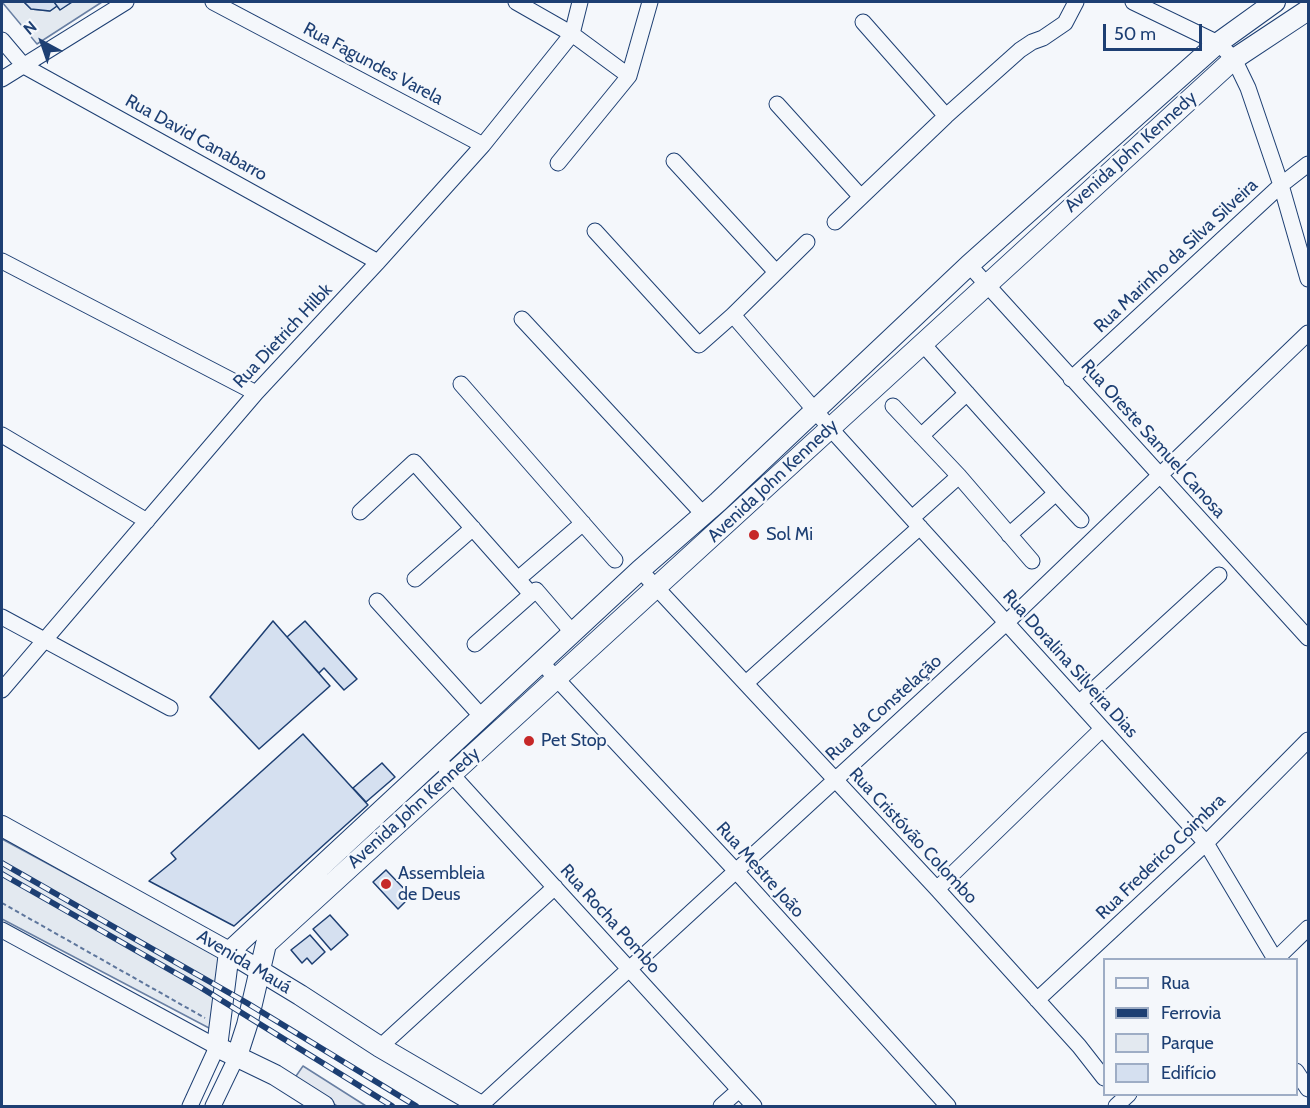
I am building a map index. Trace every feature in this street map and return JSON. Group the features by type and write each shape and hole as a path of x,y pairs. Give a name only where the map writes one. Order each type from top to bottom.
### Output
{"main road":[{"name":"Avenida John Kennedy","path":"229,952 640,570 704,514 969,265 1218,43 1275,2"},
{"name":"Avenida John Kennedy","path":"237,1056 247,1025 266,944 1234,59 1308,10"},
{"name":"Avenida Mauá","path":"2,826 260,970 380,1047 480,1106"},
{"path":"229,952 217,1047 275,1075 324,1107"}],"street":[{"path":"2,79 126,2"},
{"name":"Rua Fagundes Varela","path":"213,2 483,145"},
{"path":"516,2 572,34 629,76"},
{"name":"Rua Dietrich Hilbk","path":"2,690 256,393 483,145 572,34 580,2"},
{"path":"558,163 629,76 650,2"},
{"path":"835,222 946,116 1020,50 1065,23 1076,2"},
{"path":"1133,2 1218,43 1234,59 1248,88 1281,185 1308,279"},
{"path":"863,22 946,116"},
{"name":"Rua David Canabarro","path":"2,40 24,66 378,262"},
{"path":"777,104 861,197"},
{"path":"674,160 777,272"},
{"name":"Rua Marinho da Silva Silveira","path":"1071,379 1281,185 1308,164"},
{"path":"595,231 699,345 807,242"},
{"path":"2,261 256,393"},
{"name":"Rua Oreste Samuel Canosa","path":"969,265 1308,638"},
{"name":"Rua Doralina Silveira Dias","path":"733,315 830,428 1206,843 1274,958"},
{"path":"522,319 704,514"},
{"name":"Rua da Constelação","path":"480,1106 1006,623 1308,333"},
{"path":"922,343 1081,520"},
{"path":"461,384 615,560"},
{"path":"921,436 967,393"},
{"path":"893,406 959,476 1032,561"},
{"path":"2,435 147,521"},
{"path":"360,512 414,462 531,594"},
{"path":"746,683 916,523 959,476"},
{"path":"1009,535 1056,493"},
{"path":"518,579 583,523"},
{"path":"415,579 473,528"},
{"name":"Rua Cristóvão Colombo","path":"640,570 937,889 1103,1077"},
{"path":"1079,703 1219,575"},
{"path":"475,644 536,590 573,633"},
{"path":"377,601 482,717"},
{"path":"2,617 170,708"},
{"name":"Rua Mestre João","path":"541,662 735,870 948,1107"},
{"path":"937,889 1102,729"},
{"name":"Rua Frederico Coimbra","path":"1037,1000 1206,843 1308,740"},
{"name":"Rua Rocha Pombo","path":"437,758 754,1107"},
{"path":"380,1047 555,887"},
{"path":"1276,958 1308,928"},
{"path":"2,930 217,1047 190,1107"},
{"path":"213,1107 237,1056"},
{"path":"1298,1074 1308,1089"},
{"path":"721,1107 739,1090"}],"path":[{"path":"2,903 220,1026"}],"green space":[{"path":"2,2 24,2 31,9 50,11 57,6 60,9 72,2 102,2 37,44"},
{"path":"2,839 217,955 223,962 214,1025 209,1028 2,919"}],"shaded area":[{"path":"303,1066 366,1106 337,1106 294,1079"}],"building":[{"path":"24,2 54,2 57,6 50,11 31,9"},
{"path":"54,2 72,2 60,10"},
{"path":"273,621 330,686 259,749 210,697"},
{"path":"305,621 357,679 344,690 324,668 319,673 287,637"},
{"path":"303,734 368,805 234,926 149,881 176,859 171,853"},
{"path":"382,763 395,777 366,802 353,788"},
{"path":"386,870 411,896 398,909 373,882"},
{"path":"330,915 348,935 331,950 313,929"},
{"path":"310,935 325,952 312,964 307,958 302,963 291,950"}],"railway":[{"path":"2,863 247,1003 416,1106"},
{"path":"2,874 200,987 392,1106"}],"place":[{"name":"Sol Mi","path":"754,535"},
{"name":"Pet Stop","path":"529,741"},
{"name":"Assembleia de Deus","path":"386,884"}]}
